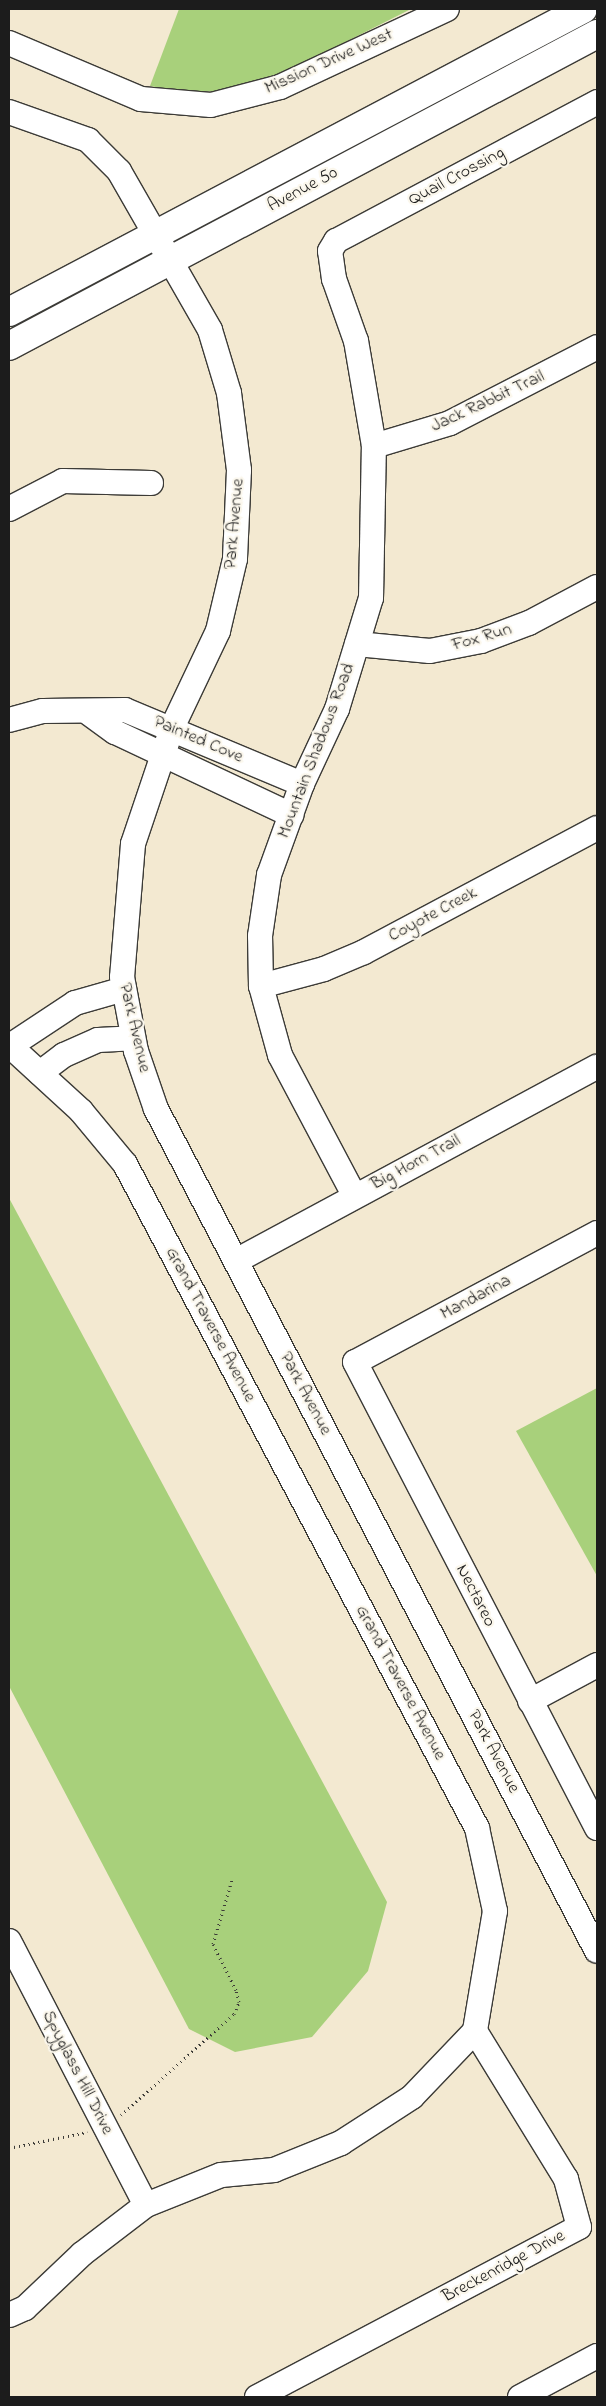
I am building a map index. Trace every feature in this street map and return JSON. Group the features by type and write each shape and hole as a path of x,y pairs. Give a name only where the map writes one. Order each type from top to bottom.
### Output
{"main road":[{"name":"Avenue 50","path":"9,312 583,9"},
{"name":"Avenue 50","path":"9,346 597,34"}],"street":[{"name":"Mission Drive West","path":"9,43 141,99 211,105 280,87 447,9"},
{"name":"Quail Crossing","path":"329,262 336,242 597,102"},
{"name":"Park Avenue","path":"9,112 88,140 119,171 158,233 210,330 229,393 239,470 235,559 218,631 172,728 133,844 124,990 133,1038 156,1109 597,1951"},
{"name":"Mountain Shadows Road","path":"329,262 356,341 374,446 371,598 337,709 302,784 269,875 260,936 261,986 280,1055 354,1195"},
{"name":"Jack Rabbit Trail","path":"374,446 450,422 597,347"},
{"path":"9,509 63,481 151,483"},
{"name":"Fox Run","path":"357,644 430,651 481,641 529,623 597,587"},
{"name":"Painted Cove","path":"9,720 43,711 90,714 125,710 172,728 302,784"},
{"name":"Painted Cove","path":"90,714 116,732 164,752 292,815"},
{"name":"Coyote Creek","path":"261,986 324,969 364,952 597,828"},
{"path":"9,1046 75,1003 124,990"},
{"path":"40,1073 64,1055 98,1040 133,1038"},
{"name":"Grand Traverse Avenue","path":"9,1046 82,1111 125,1164 478,1828 495,1911 475,2031"},
{"name":"Big Horn Trail","path":"236,1261 354,1195 597,1067"},
{"name":"Mandarina","path":"355,1362 597,1233"},
{"name":"Nectareo","path":"355,1362 597,1828"},
{"path":"530,1701 597,1665"},
{"name":"Spyglass Hill Drive","path":"9,1941 146,2205"},
{"path":"9,2315 25,2308 82,2254 146,2205 221,2175 274,2170 340,2143 412,2097 475,2031"},
{"name":"Breckenridge Drive","path":"257,2397 579,2227 566,2179 475,2031"},
{"path":"520,2397 597,2356"}],"path":[{"path":"9,2148 85,2133 117,2119 234,2014 239,2002 236,1990 213,1944 232,1880"}],"green space":[{"path":"179,9 411,9 274,78 228,91 182,92 150,86"},
{"path":"9,1198 387,1902 368,1971 312,2037 235,2052 189,2029 9,1686"},
{"path":"597,1388 597,1576 516,1431"}]}
